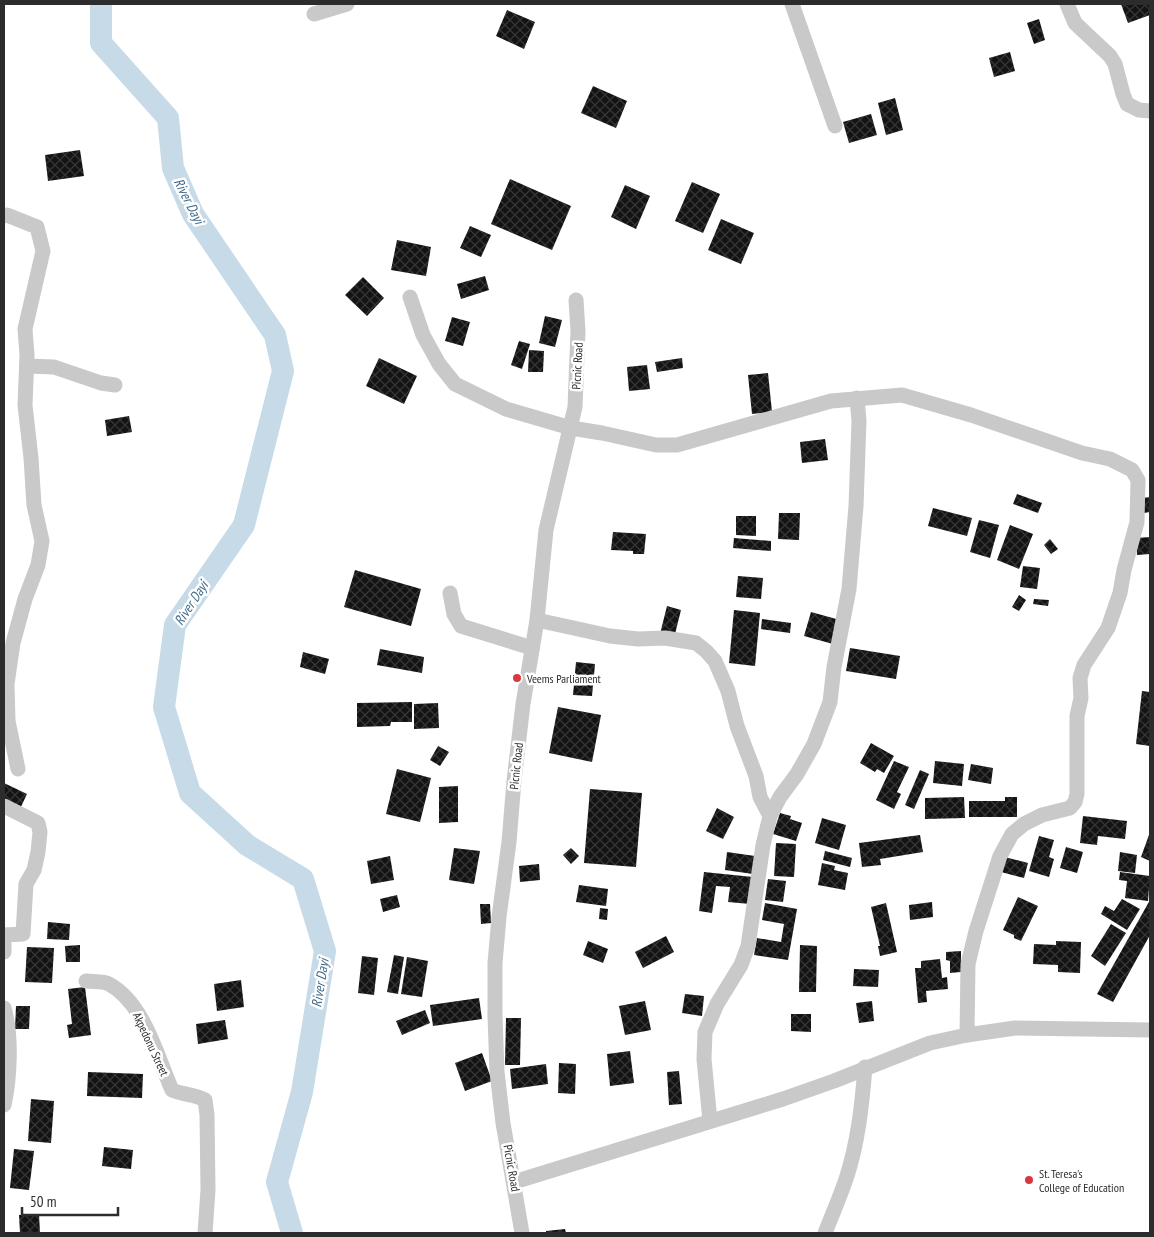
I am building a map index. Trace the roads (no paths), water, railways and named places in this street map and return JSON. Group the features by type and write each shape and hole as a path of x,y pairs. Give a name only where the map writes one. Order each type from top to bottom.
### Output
{"street":[{"path":"314,14 347,4"},
{"path":"792,4 835,126"},
{"path":"1067,4 1075,23 1110,56 1115,64 1127,104 1139,110 1150,111"},
{"path":"4,216 7,215 37,227 43,250 25,329 27,366 25,405 34,505 42,541 38,565 8,646 8,721 18,769"},
{"path":"410,297 423,334 439,364 455,384 506,409 571,428 610,434 656,445 677,445 831,401 902,395 972,415 1082,453 1110,459 1132,470 1138,480 1137,522 1120,593 1108,628 1084,665 1080,678 1081,698 1078,716 1077,794 1075,802 1070,808 1042,815 1024,824 1012,834 1000,856 968,964 967,1035"},
{"name":"Picnic Road","path":"522,1233 503,1123 497,1072 495,963 523,704 537,620 546,530 575,407 578,331 576,300"},
{"path":"27,366 54,367 101,383 115,385"},
{"path":"710,1121 704,1059 705,1032 717,1004 741,965 748,946 763,845 770,816 814,744 830,702 834,666 849,589 856,506 859,421 857,398"},
{"path":"450,593 454,614 461,626 532,648"},
{"path":"537,620 610,636 638,639 665,638 696,643 706,651 715,661 722,675 737,726 756,776 760,797 770,816"},
{"path":"4,806 38,823 40,832 34,870 26,884 23,934 4,935 4,952"},
{"name":"Akpedonu Street","path":"86,981 107,983 122,993 135,1008 155,1048 172,1090 180,1094 205,1100 208,1115 208,1190 205,1233"},
{"path":"4,1008 10,1034 8,1076 4,1105"},
{"path":"514,1182 783,1099 930,1043 1014,1028 1150,1030"},
{"path":"826,1233 846,1178 856,1138 862,1102 864,1068"}],"waterway":[{"name":"River Dayi","path":"101,4 101,43 168,118 173,168 193,214 275,335 283,371 244,525 175,625 164,707 190,793 247,845 303,879 325,951 302,1092 277,1182 292,1233"}],"place":[{"name":"Veems Parliament","path":"517,678"},
{"name":"St. Teresa's College of Education","path":"1029,1180"}]}
